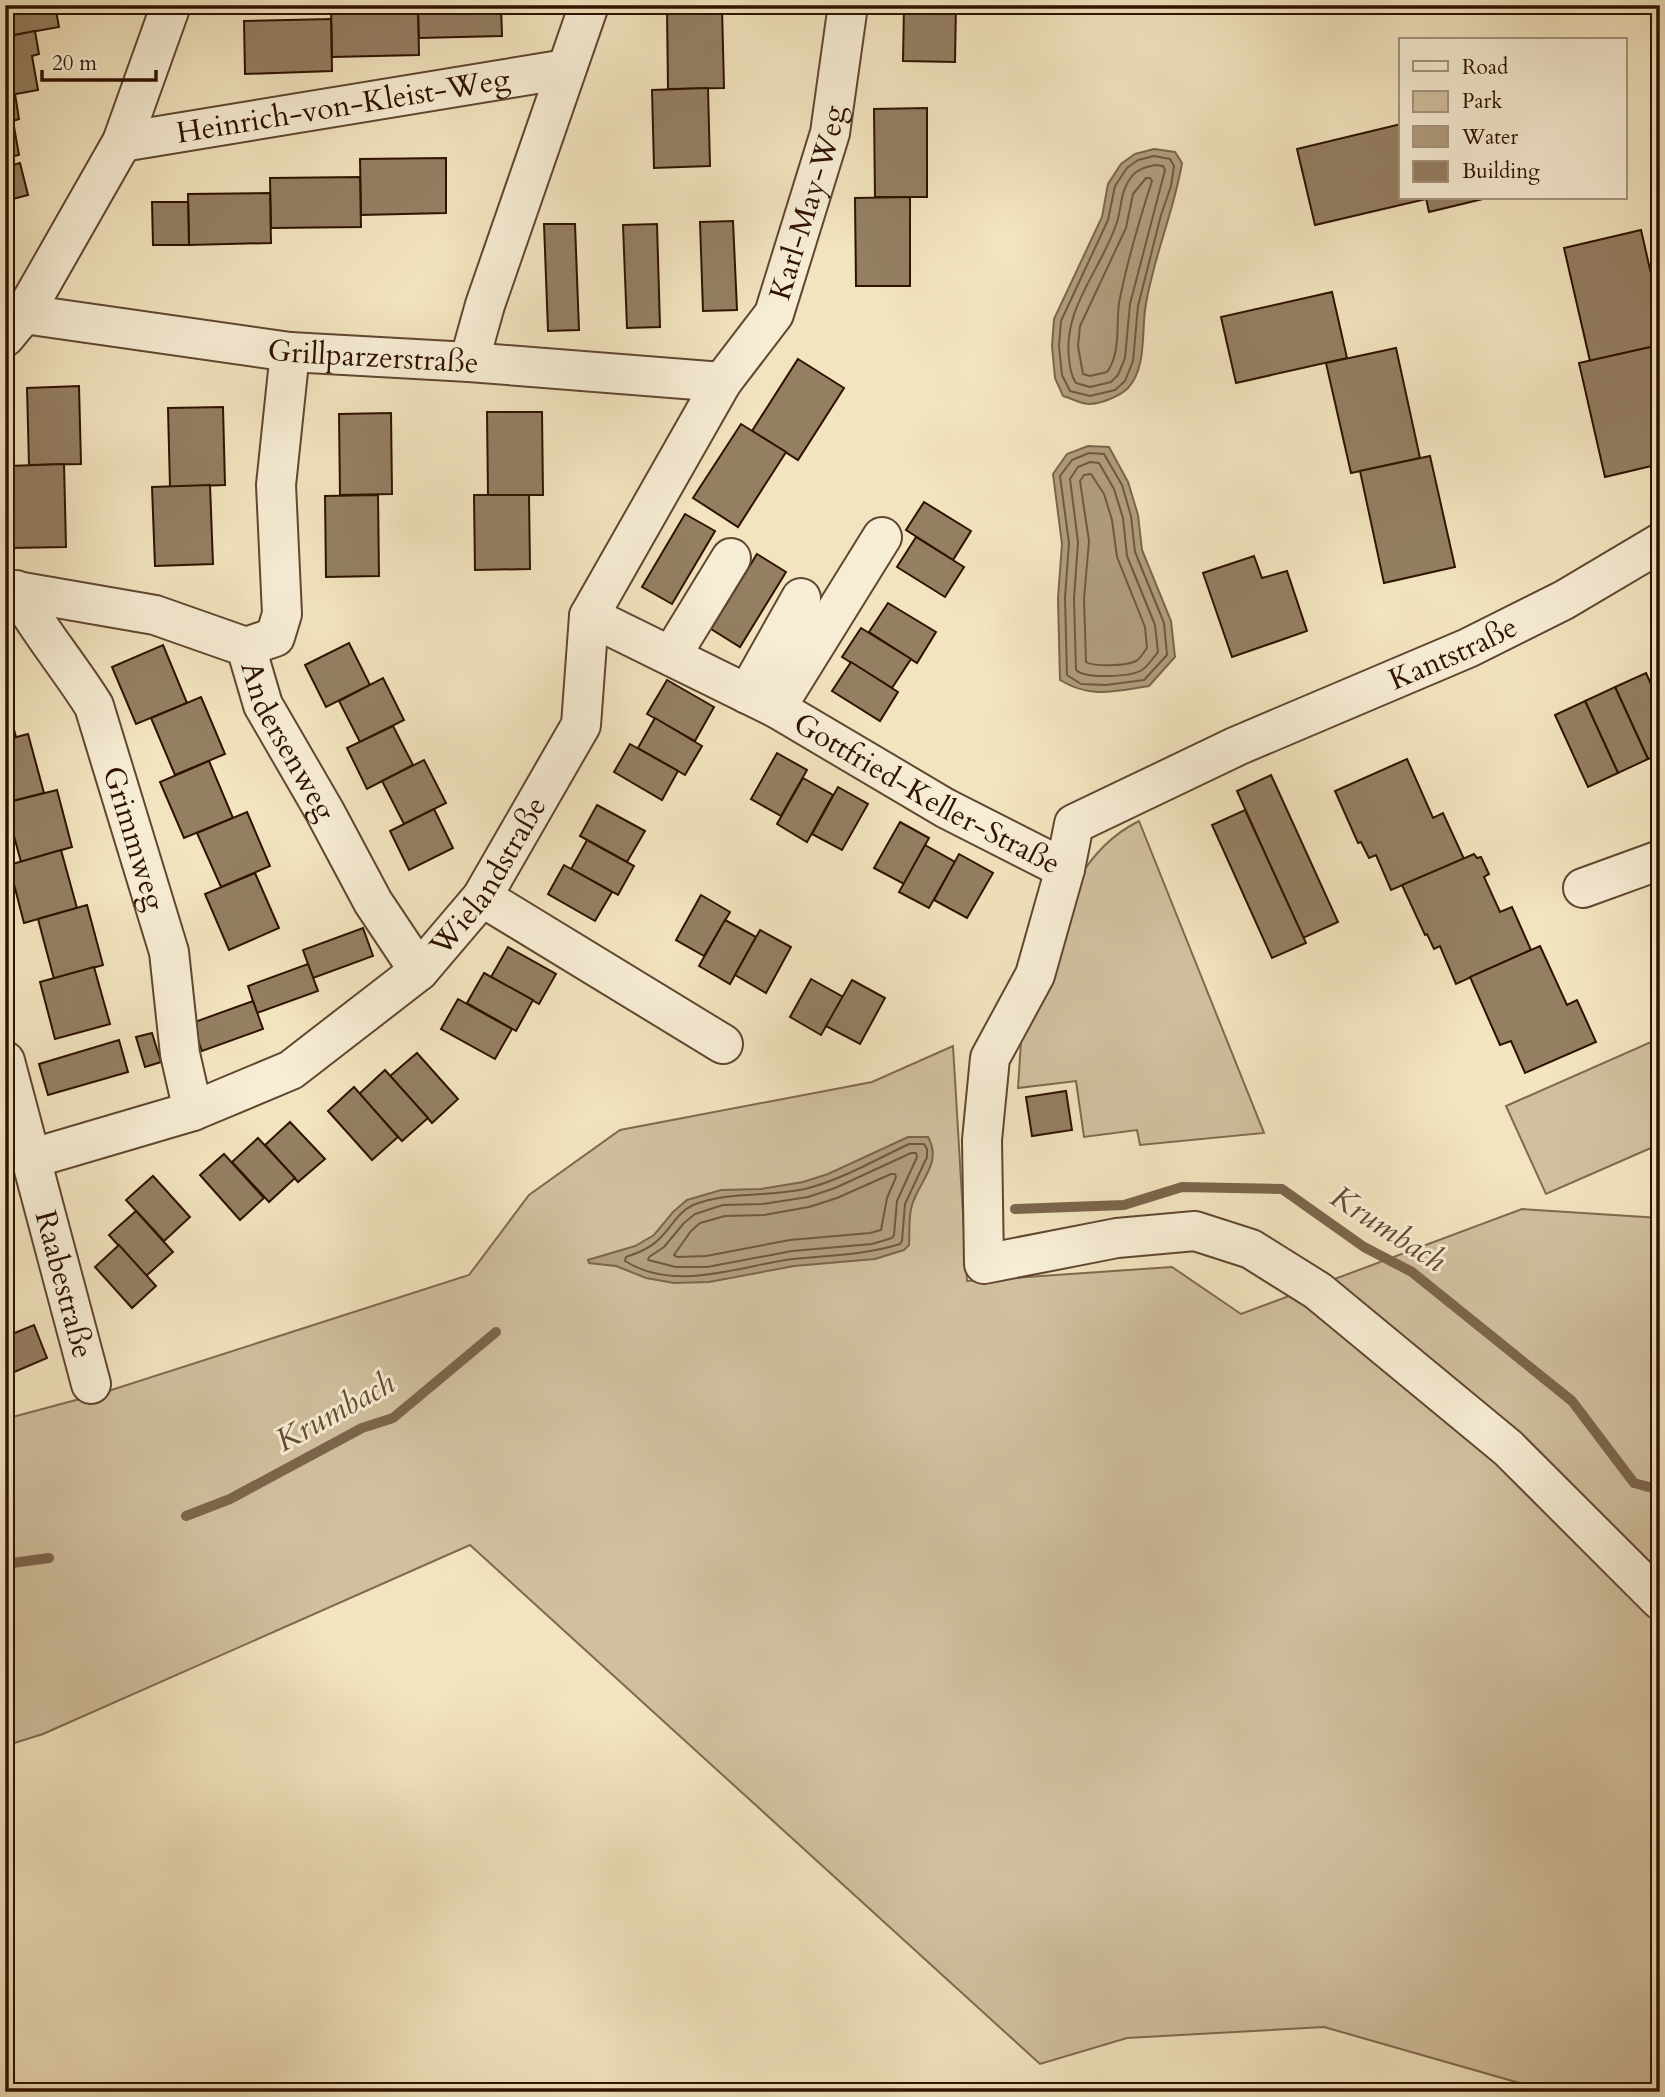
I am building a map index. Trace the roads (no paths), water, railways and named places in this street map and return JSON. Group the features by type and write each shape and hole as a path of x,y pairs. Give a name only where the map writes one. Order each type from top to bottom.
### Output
{"street":[{"path":"15,326 122,142 171,5"},
{"path":"469,362 485,304 589,5"},
{"name":"Karl-May-Weg","path":"722,382 774,314 830,134 848,5"},
{"name":"Heinrich-von-Kleist-Weg","path":"122,142 566,69"},
{"name":"Grillparzerstraße","path":"15,326 290,352 469,362 722,382"},
{"path":"246,647 275,637 282,614 276,485 290,352"},
{"name":"Wielandstraße","path":"30,1159 193,1111 291,1070 419,971 482,897 581,725 589,616 722,382"},
{"name":"Gottfried-Keller-Straße","path":"761,701 882,537"},
{"name":"Kantstraße","path":"1237,746 1468,648 1564,600 1660,543"},
{"path":"671,656 731,558"},
{"name":"Andersenweg","path":"11,590 155,615 246,647 264,705 373,902 419,971"},
{"name":"Grimmweg","path":"11,590 74,673 94,706 169,952 180,1054 193,1111"},
{"path":"761,701 802,598"},
{"name":"Gottfried-Keller-Straße","path":"589,616 761,701 945,808 1065,869 1074,824 1237,746"},
{"path":"1583,888 1660,860"},
{"path":"1065,869 1035,975 990,1058 982,1140 984,1264 1117,1238 1195,1231 1251,1249 1318,1291 1508,1448 1660,1600"},
{"path":"482,897 723,1044"},
{"name":"Raabestraße","path":"5,1061 91,1384"}],"water":[{"path":"1154,149 1175,152 1182,163 1148,291 1138,371 1128,388 1120,394 1099,403 1083,403 1063,396 1055,378 1052,346 1054,319 1102,217 1108,184 1121,164 1135,154"},
{"path":"1088,446 1109,447 1128,482 1138,515 1142,550 1171,621 1175,657 1149,686 1093,692 1060,680 1058,598 1062,544 1053,474 1067,454"},
{"path":"908,1137 928,1137 933,1155 912,1205 909,1245 904,1250 875,1259 794,1266 709,1282 674,1283 646,1278 616,1266 589,1263 588,1260 635,1246 654,1235 687,1200 721,1190 761,1189 803,1182 828,1174"}],"waterway":[{"name":"Krumbach","path":"1015,1209 1124,1205 1182,1187 1282,1189 1364,1247 1412,1272 1572,1401 1634,1483 1660,1490"},
{"name":"Krumbach","path":"186,1516 230,1499 362,1428 393,1418 496,1332"},
{"name":"Krumbach","path":"5,1564 49,1558"}]}
